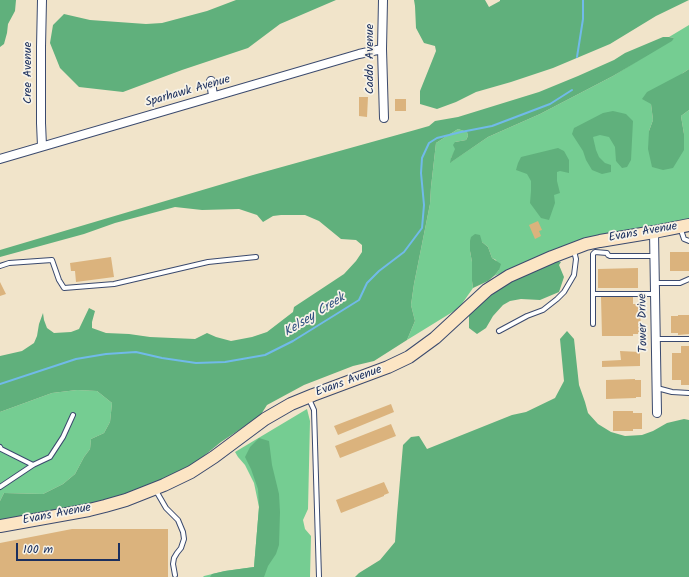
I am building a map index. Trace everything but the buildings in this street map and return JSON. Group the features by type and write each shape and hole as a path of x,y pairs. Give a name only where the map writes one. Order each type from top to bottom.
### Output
{"street":[{"name":"Cree Avenue","path":"42,0 40,55 42,146"},
{"name":"Caddo Avenue","path":"383,0 382,49 384,118"},
{"name":"Sparhawk Avenue","path":"0,159 351,56 382,49"},
{"path":"211,81 213,96"},
{"name":"Evans Avenue","path":"0,526 105,506 155,489 191,472 265,419 291,404 388,367 409,357 435,338 478,298 499,282 526,268 574,249 600,241 685,226"},
{"name":"Tower Drive","path":"654,232 657,414"}],"lane":[{"path":"685,226 684,239 689,241"},
{"path":"499,331 527,316 543,310 564,292 574,275 576,259 574,249"},
{"path":"593,324 594,252 607,253 610,256 654,256"},
{"path":"0,266 9,263 52,260 59,280 64,288 114,284 208,262 256,257"},
{"path":"655,282 680,283 689,279"},
{"path":"593,294 655,294"},
{"path":"656,339 689,338"},
{"path":"657,388 672,392 689,393"},
{"path":"308,397 314,410 319,577"},
{"path":"0,487 33,465 50,456 63,437 74,415"},
{"path":"0,447 1,449 33,465"},
{"path":"155,489 166,508 178,520 183,532 184,539 181,548 174,558 173,564 175,575"}],"green space":[{"path":"0,0 16,0 15,11 8,24 4,44 0,47"},
{"path":"236,0 336,0 280,24 248,48 123,92 79,87 60,68 50,43 53,25 64,14 90,20 146,24 162,23 207,11"},
{"path":"414,0 485,0 489,7 500,0 689,0 656,16 610,44 553,68 476,92 437,109 420,104 420,91 436,51 435,46 424,43 416,28"},
{"path":"689,25 689,69 651,104 653,120 649,131 684,134 681,116 689,110 689,220 561,250 494,276 499,270 496,260 492,258 488,247 482,242 470,251 473,288 459,308 407,340 415,321 411,305 430,204 436,143 458,129 467,132 468,136 466,140 455,142 456,149 451,158 451,162 488,137 540,114 613,76 674,38 669,37"},
{"path":"663,37 674,38 672,41 613,76 540,114 488,137 450,163 455,149 453,145 455,142 466,140 468,136 467,132 458,129 436,143 430,204 411,305 415,321 407,340 374,361 353,366 304,385 267,405 260,416 221,442 188,468 155,486 83,508 0,520 0,501 4,493 43,494 63,484 75,474 90,449 91,439 104,433 110,422 112,403 97,391 77,390 52,393 0,412 0,356 22,351 34,343 43,313 47,328 54,333 71,332 79,329 89,308 95,311 92,328 106,333 195,339 207,333 231,341 252,337 267,332 293,312 294,307 344,274 362,252 362,245 356,240 341,239 319,221 305,215 273,216 263,222 257,215 239,209 202,210 175,207 0,257 0,250 253,175 429,126 435,121 458,117 539,92"},
{"path":"689,69 689,110 681,116 684,134 684,150 673,168 663,170 652,167 648,149 649,131 653,120 651,104 642,99 647,92"},
{"path":"613,111 626,114 633,121 631,160 627,167 622,168 616,161 615,147 609,137 600,135 593,137 599,157 605,163 611,165 611,172 602,174 592,170 583,151 572,134 574,128 603,113"},
{"path":"558,148 564,151 569,160 569,173 560,171 557,172 557,181 560,193 554,195 555,203 549,220 541,218 530,203 531,181 527,174 516,170 521,157"},
{"path":"475,234 480,235 482,242 488,247 492,258 501,264 499,270 494,276 488,281 473,288 470,241 471,237"},
{"path":"556,261 561,262 559,265 564,277 559,292 540,300 521,299 510,301 503,305 493,316 486,328 477,334 469,328 469,313 480,303 510,282"},
{"path":"567,331 574,339 579,385 588,413 598,424 611,432 625,436 642,435 667,423 684,419 689,420 689,577 355,577 380,560 395,542 403,445 411,437 419,436 427,449 512,415 526,412 555,398 564,381 560,339"},
{"path":"77,390 97,391 112,403 110,422 104,433 91,439 90,449 75,474 63,484 43,494 4,493 0,501 0,412 52,393"},
{"path":"307,409 310,421 308,509 303,520 305,529 311,536 310,577 203,577 225,571 254,567 259,507 254,483 245,465 235,452"},
{"path":"259,438 269,441 272,465 279,494 279,545 276,554 268,566 264,577 210,577 212,574 225,571 254,567 259,507 258,489 245,457 250,447"}],"waterway":[{"name":"Kelsey Creek","path":"577,57 583,19 583,0"},
{"name":"Kelsey Creek","path":"0,384 76,359 106,354 136,352 162,358 196,363 225,362 265,355 293,341 359,300 367,283 379,271 404,252 422,228 424,205 421,173 422,158 429,143 437,138 492,126 550,104 572,90"}]}
